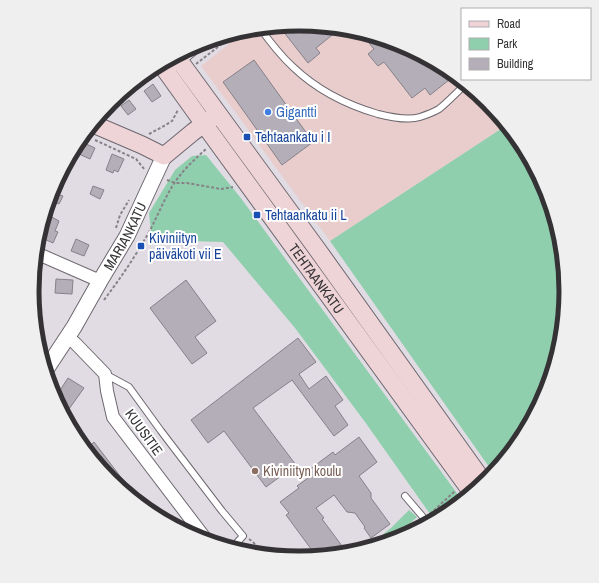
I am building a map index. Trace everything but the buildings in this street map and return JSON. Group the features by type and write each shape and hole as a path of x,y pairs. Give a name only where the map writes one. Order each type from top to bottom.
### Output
{"main road":[{"name":"TEHTAANKATU","path":"172,64 204,124 465,491"},
{"name":"TEHTAANKATU","path":"173,64 218,114 313,243 481,478"},
{"name":"MARIANKATU","path":"164,156 218,114"},
{"path":"99,126 164,156"}],"street":[{"name":"MARIANKATU","path":"50,364 68,337 127,236 164,156"},
{"path":"41,255 100,281"},
{"path":"68,337 105,374"},
{"name":"KUUSITIE","path":"105,374 113,417 201,532"}],"lane":[{"path":"264,33 294,69 320,88 362,110 380,115 409,119 419,118 439,108 462,88"},
{"path":"105,374 129,387 165,437 243,536 236,544"},
{"path":"405,496 425,520"}],"path":[{"path":"195,64 222,43"},
{"path":"142,145 148,135 172,121 178,110"},
{"path":"89,138 136,159 146,171 155,176 175,183 187,183 220,189 236,187"},
{"path":"445,507 465,491"},
{"path":"243,536 253,542 259,549"}],"shaded area":[{"path":"300,31 334,33 350,36 399,51 430,66 458,85 484,107 502,128 330,241 201,66 235,39 249,36 265,33"}],"green space":[{"path":"502,128 516,147 533,176 540,192 555,241 558,257 560,292 558,326 551,359 533,407 516,436 490,469 330,241"},
{"path":"206,155 240,197 459,496 458,498 431,516 365,422 295,328 223,242 152,240 149,213 175,170 192,156"},
{"path":"409,510 417,517 402,530 376,540"}],"place":[{"name":"Gigantti","path":"268,112"},
{"name":"Tehtaankatu i I","path":"247,137"},
{"name":"Tehtaankatu ii L","path":"257,215"},
{"name":"Kiviniityn päiväkoti vii E","path":"141,246"},
{"name":"Kiviniityn koulu","path":"255,471"}]}
